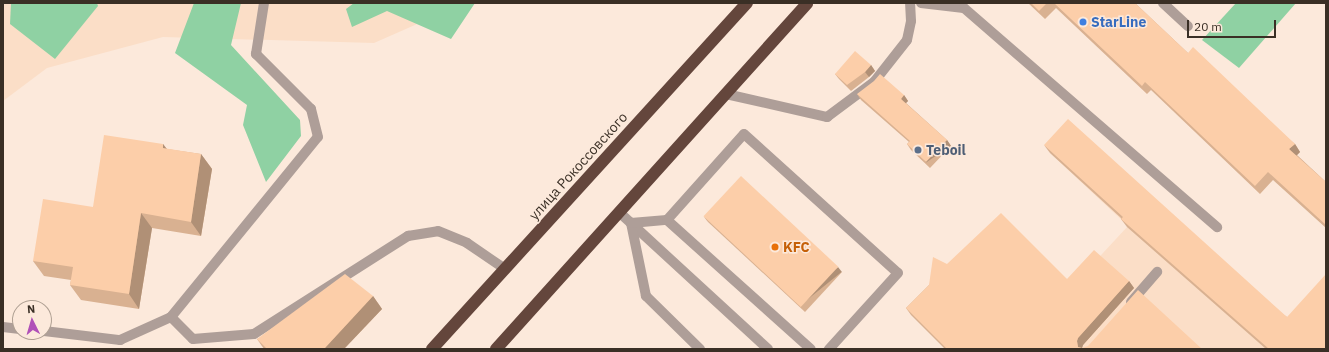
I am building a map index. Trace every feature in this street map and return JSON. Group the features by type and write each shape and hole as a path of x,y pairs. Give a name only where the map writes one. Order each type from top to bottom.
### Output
{"highway":[{"name":"улица Рокоссовского","path":"432,349 747,3"},
{"path":"496,349 620,213 806,3"}],"street":[{"path":"52,332 120,340 171,317 318,137 311,109 256,54 264,3"},
{"path":"726,94 827,117 874,82 907,40 911,21 910,3"},
{"path":"921,3 964,8 1216,227"},
{"path":"1163,3 1188,26"},
{"path":"631,222 667,220 744,134 898,273 830,349"},
{"path":"620,213 768,349"},
{"path":"667,220 811,349"},
{"path":"631,222 646,296 700,349"},
{"path":"171,317 193,340 254,334 408,236 438,230 467,243 505,269"},
{"path":"1125,308 1157,272"}],"shaded area":[{"path":"3,3 465,3 374,43 163,37 47,68 3,101"},
{"path":"1050,153 1326,349 1014,349 1128,226"}],"green space":[{"path":"11,3 97,3 98,6 55,59 10,24"},
{"path":"194,3 241,3 231,45 300,120 301,136 266,182 243,125 247,105 175,53"},
{"path":"354,3 475,3 451,39 387,11 352,27 346,9"},
{"path":"1236,3 1296,3 1239,68 1202,40"}],"building":[{"path":"1031,3 1047,3 1039,11"},
{"path":"1054,3 1135,3 1188,53 1193,47 1295,144 1289,149 1326,182 1326,225 1268,172 1255,186 1145,82 1142,86"},
{"path":"855,51 871,65 865,72 847,85 835,74"},
{"path":"880,74 904,95 901,99 947,140 926,162 907,144 910,141 857,94 874,81"},
{"path":"1068,119 1287,317 1326,274 1326,349 1269,349 1121,219 1123,217 1044,145"},
{"path":"104,135 163,144 163,148 201,154 191,222 141,213 129,294 70,285 73,267 33,261 43,199 93,207"},
{"name":"KFC","path":"741,176 838,267 801,307 703,216"},
{"path":"1001,213 1067,279 1094,250 1129,281 1078,338 1078,347 1082,348 1088,346 1138,290 1202,349 947,349 906,308 929,285 933,257 947,264"},
{"path":"345,274 373,296 324,349 267,349 257,339"}],"place":[{"name":"StarLine","path":"1083,22"},
{"name":"Teboil","path":"918,150"},
{"name":"KFC","path":"775,247"}]}
